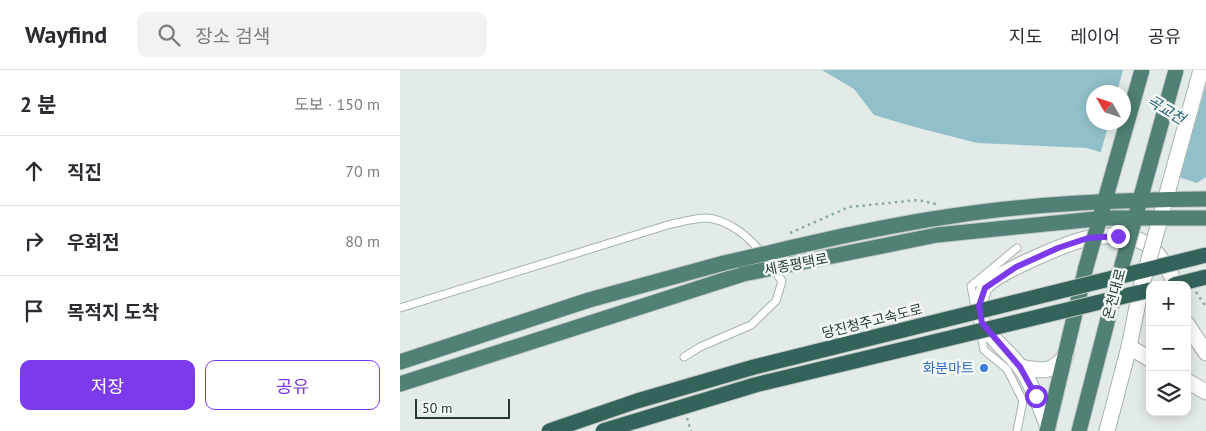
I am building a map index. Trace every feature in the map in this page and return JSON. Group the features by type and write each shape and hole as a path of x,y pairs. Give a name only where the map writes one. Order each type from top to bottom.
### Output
{"highway":[{"path":"1047,429 1086,267 1142,70"},
{"name":"온천대로","path":"1079,431 1119,276 1176,70"},
{"name":"세종평택로","path":"400,362 589,300 724,263 867,230 953,215 1102,201 1206,199"},
{"name":"세종평택로","path":"400,384 743,274 937,235 1104,218 1206,218"},
{"name":"당진청주고속도로","path":"549,431 637,401 754,367 1206,255"},
{"path":"1190,281 1206,277"},
{"path":"603,431 755,385 1146,286"}],"street":[{"name":"온천대로","path":"1147,281 1201,70"},
{"path":"1047,429 1036,396 1020,367 982,323 979,306 985,288 1016,267 1088,238 1118,236 1146,243 1172,273 1174,281"},
{"name":"온천대로","path":"1107,431 1146,286"},
{"path":"1188,326 1206,353"},
{"path":"1129,347 1146,357"},
{"path":"1020,367 1042,371 1058,366 1066,355"},
{"path":"1191,383 1206,392"}],"lane":[{"path":"400,308 671,224 706,218 727,223 757,247 782,281 776,301 751,325 700,347 684,357"},
{"path":"1017,248 971,286 984,350 1008,369 1023,401 1017,431"}],"water":[{"name":"곡교천","path":"822,70 1206,70 1206,177 1197,183 1087,148 977,143 874,115 854,89"}],"pier":[{"path":"1123,70 1206,70 1206,85 1179,180 1100,155 1107,130 1131,130 1131,85 1119,85"}],"place":[{"name":"화분마트","path":"984,368"}],"route":[{"path":"1036,396 1020,367 982,323 979,306 985,288 1016,267 1058,248 1088,238 1118,236"}]}
